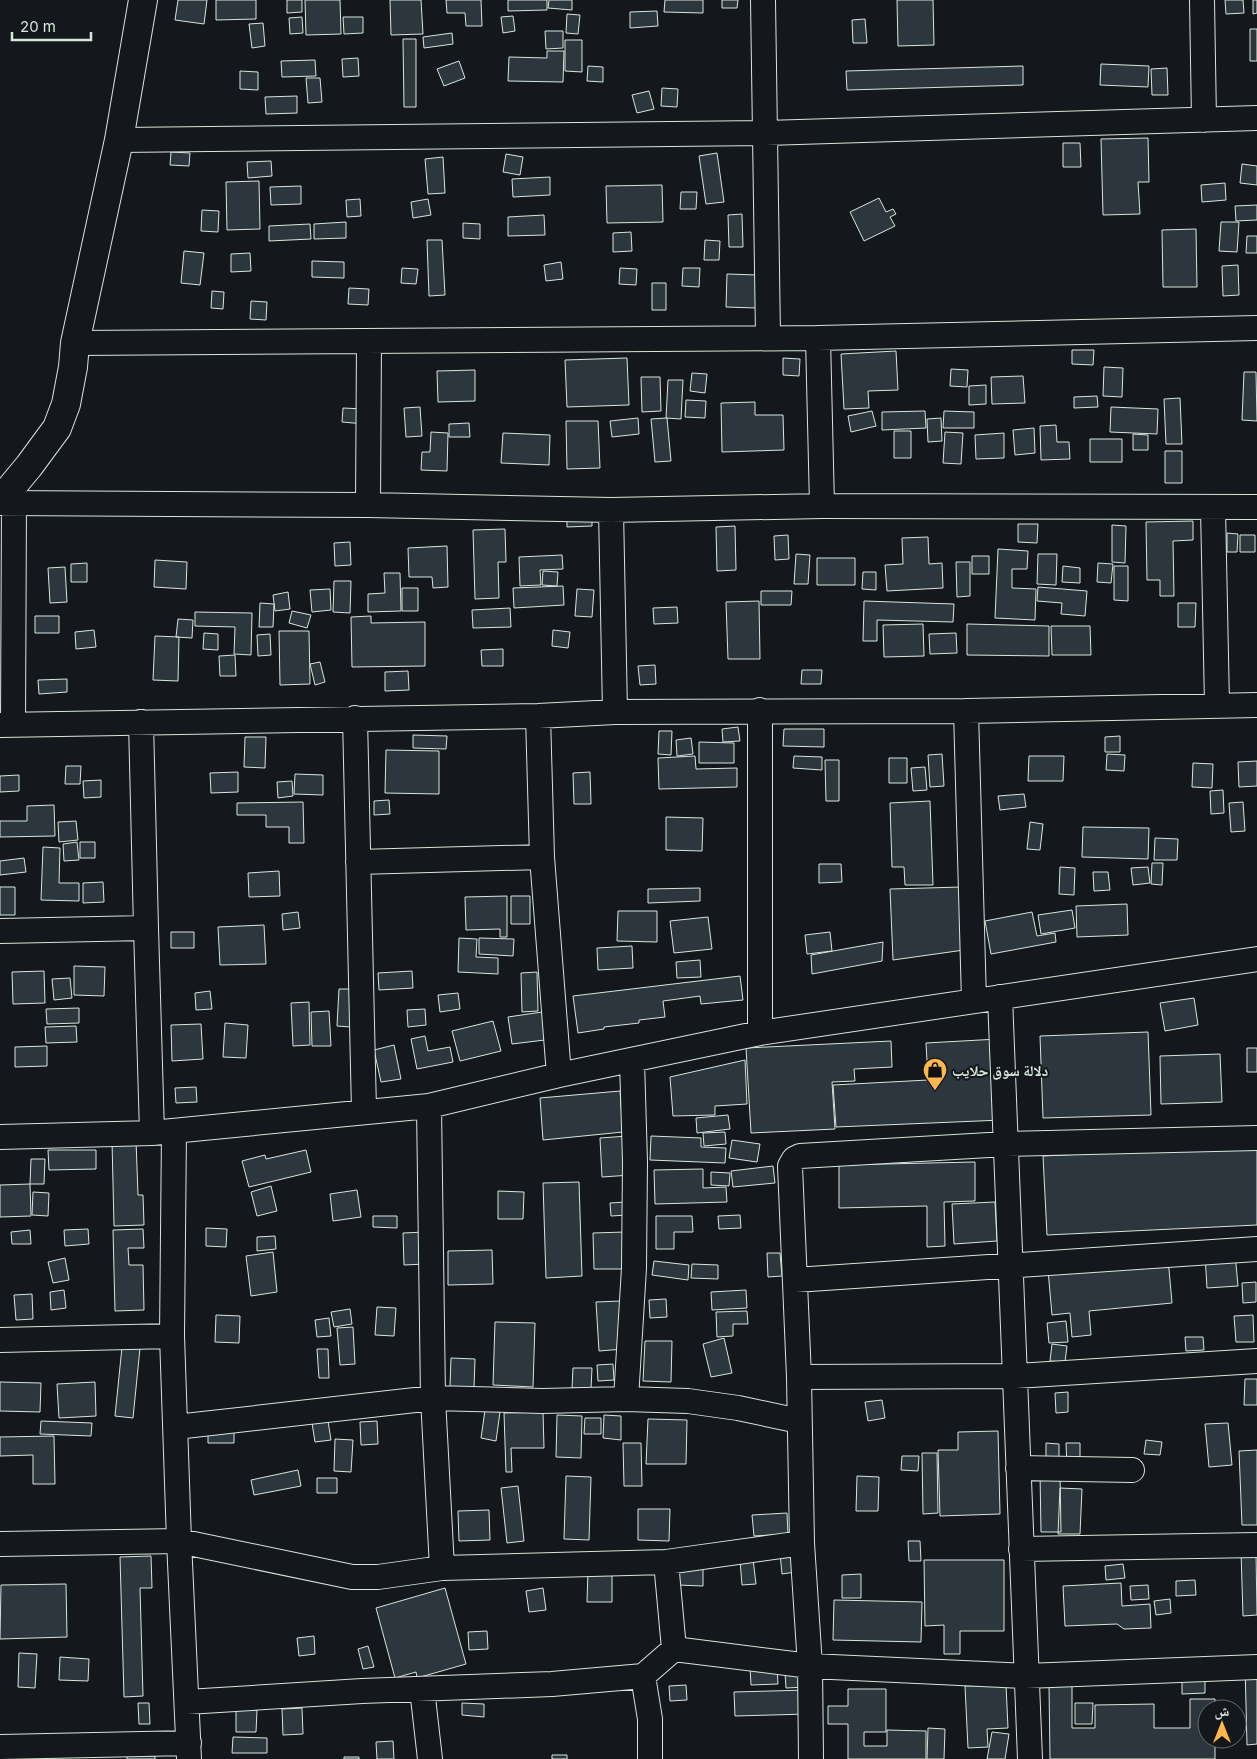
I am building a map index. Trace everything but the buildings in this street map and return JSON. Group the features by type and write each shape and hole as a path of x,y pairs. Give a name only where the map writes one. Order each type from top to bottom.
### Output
{"street":[{"path":"143,0 119,140 75,344 66,404 57,428 5,502 7,725 538,716 615,712 760,710 966,711 1257,705"},
{"path":"762,0 766,133 768,337"},
{"path":"1202,0 1204,120"},
{"path":"119,140 766,133 1257,118"},
{"path":"75,344 818,338 1257,328"},
{"path":"818,338 822,506"},
{"path":"368,504 369,341"},
{"path":"5,502 368,504 611,510 822,506 1257,507"},
{"path":"1213,508 1217,705"},
{"path":"611,510 615,712"},
{"path":"760,710 760,1033"},
{"path":"966,711 974,1001"},
{"path":"538,716 542,857 559,1076"},
{"path":"355,718 364,1112"},
{"path":"0,1747 189,1751 163,1132 146,928 142,722"},
{"path":"358,862 542,857"},
{"path":"0,931 146,928"},
{"path":"0,1137 163,1132 429,1106 760,1033 1257,959"},
{"path":"1000,997 1030,1759"},
{"path":"626,1399 634,1268 635,1162 632,1060"},
{"path":"429,1106 434,1398 442,1568"},
{"path":"811,1759 810,1666 802,1543 799,1421 800,1377 790,1166 794,1159 800,1156 1006,1144 1257,1138"},
{"path":"795,1280 1257,1249"},
{"path":"0,1340 172,1336"},
{"path":"800,1377 1014,1376 1257,1361"},
{"path":"176,1426 434,1398 542,1401 626,1399 688,1401 738,1408 799,1421"},
{"path":"1018,1468 1132,1470"},
{"path":"0,1544 179,1542 352,1577 378,1577 442,1568 666,1562 802,1543"},
{"path":"1021,1548 1257,1545"},
{"path":"666,1562 674,1650"},
{"path":"187,1702 422,1688 552,1684 643,1676 674,1650 810,1666 1026,1676 1257,1667"},
{"path":"643,1676 650,1719 650,1759"},
{"path":"422,1688 430,1759"}],"place":[{"name":"دلالة سوق حلايب","path":"935,1091"}]}
